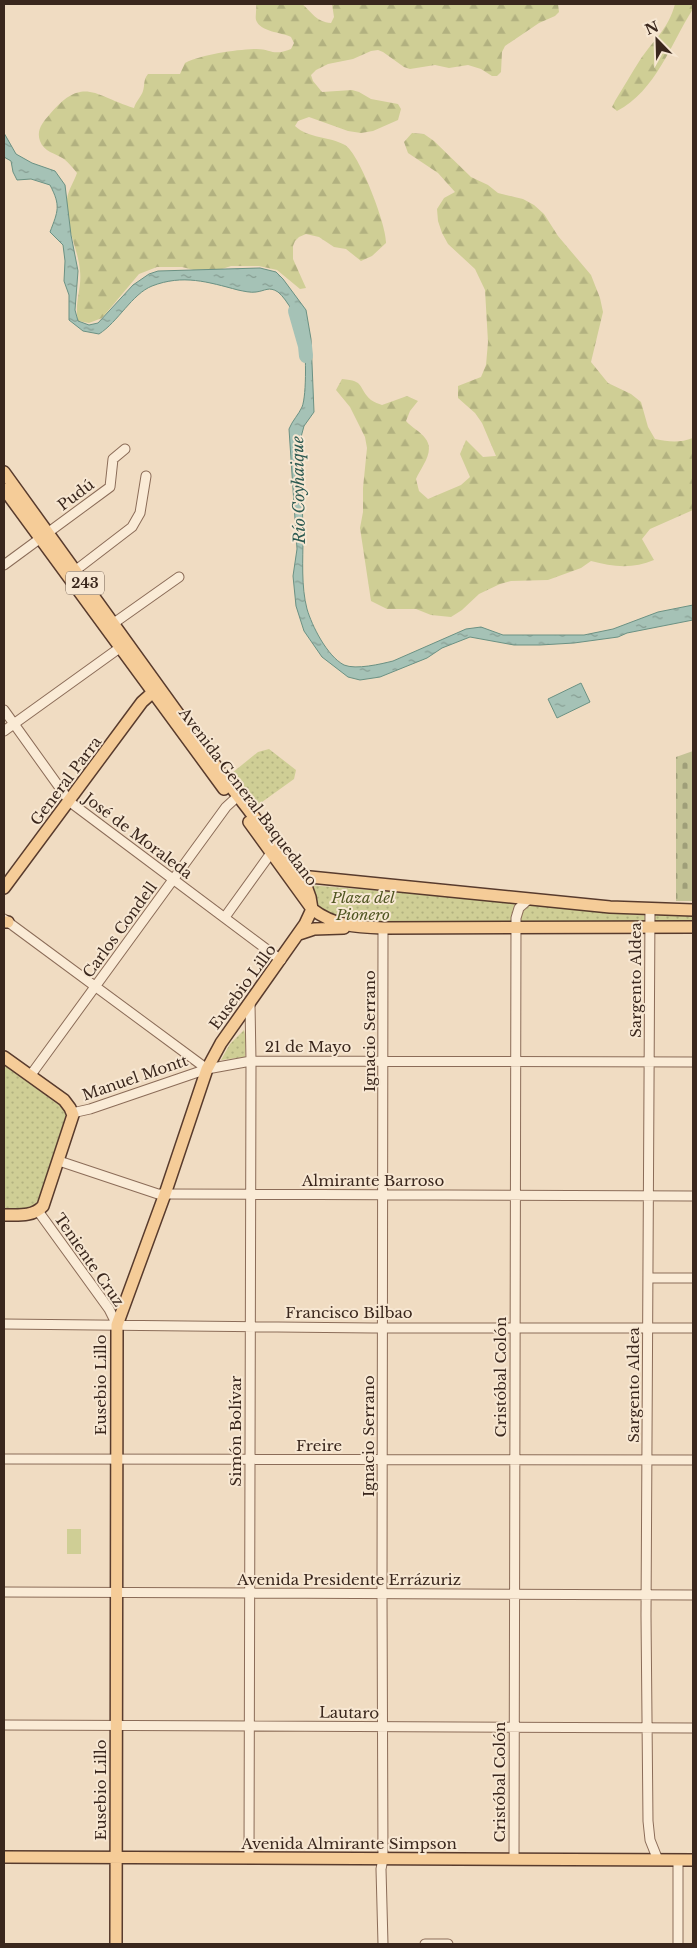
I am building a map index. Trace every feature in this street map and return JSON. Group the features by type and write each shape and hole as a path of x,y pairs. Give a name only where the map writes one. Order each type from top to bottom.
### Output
{"main road":[{"name":"Avenida General Baquedano","path":"4,472 45,536 124,645 166,694 271,853 312,909 334,922 357,927 693,927"},
{"name":"Avenida General Baquedano","path":"4,489 76,570 114,622 124,645 152,693 300,876 529,899 650,909 693,910"},
{"path":"152,693 158,691 166,694"},
{"name":"General Parra","path":"4,888 70,802 142,702 152,693"},
{"path":"300,876 309,891 312,909"},
{"name":"Eusebio Lillo","path":"116,1944 116,1325 165,1194 207,1069 221,1043 299,934 312,909"},
{"path":"299,934 314,929 357,927"},
{"path":"4,1057 64,1100 72,1113 72,1122 45,1202 38,1211 30,1214 4,1215"},
{"name":"Avenida Almirante Simpson","path":"4,1856 693,1860"}],"street":[{"name":"Pudú","path":"4,565 110,487 113,459 125,449"},
{"path":"76,570 132,527 140,513 146,476"},
{"path":"114,622 179,578"},
{"path":"4,731 124,645"},
{"name":"José de Moraleda","path":"4,710 70,802 281,960"},
{"name":"Carlos Condell","path":"30,1076 173,880 236,798"},
{"path":"225,917 271,853"},
{"name":"Cristóbal Colón","path":"514,1859 516,928 517,911 529,899"},
{"name":"Sargento Aldea","path":"650,909 647,1728 648,1828 652,1846 658,1860"},
{"path":"5,921 207,1069"},
{"name":"Ignacio Serrano","path":"383,1944 381,1869 383,1859 384,928"},
{"name":"Simón Bolívar","path":"249,1858 250,1004"},
{"name":"21 de Mayo","path":"207,1069 251,1061 693,1062"},
{"name":"Manuel Montt","path":"72,1113 207,1069"},
{"name":"Almirante Barroso","path":"59,1161 158,1194 693,1196"},
{"name":"Teniente Cruz","path":"38,1211 109,1309 116,1325"},
{"path":"648,1278 693,1278"},
{"name":"Francisco Bilbao","path":"4,1324 693,1328"},
{"name":"Freire","path":"4,1459 693,1460"},
{"name":"Avenida Presidente Errázuriz","path":"4,1592 693,1595"},
{"name":"Lautaro","path":"4,1725 693,1728"},
{"path":"678,1860 678,1944"},
{"path":"425,1944 448,1944"}],"green space":[{"path":"256,4 302,4 318,19 331,23 334,17 332,4 558,4 559,12 505,46 502,52 501,72 497,76 492,76 481,69 468,65 449,68 435,65 410,69 378,50 353,59 328,64 311,75 313,81 322,92 352,90 371,99 398,104 401,109 398,120 373,131 361,133 348,131 309,117 298,121 295,126 306,133 345,145 357,161 371,191 385,234 386,243 372,256 361,261 346,249 334,247 319,237 306,234 295,241 293,259 306,288 300,289 277,270 259,266 231,266 219,270 157,267 139,274 102,318 89,323 78,321 77,308 80,271 67,217 68,196 77,173 64,159 47,150 42,145 39,137 41,126 61,102 81,92 99,94 134,108 144,89 148,74 180,74 185,63 219,53 254,49 280,52 291,49 294,43 291,37 266,29 258,24 256,20"},
{"path":"675,4 693,4 693,9 652,79 631,102 617,111 612,107 615,101 640,60 665,28"},
{"path":"412,133 424,134 434,141 471,177 488,185 498,193 523,199 534,205 544,214 558,236 591,275 600,298 603,312 591,362 608,383 631,394 641,402 648,427 655,439 674,442 693,438 693,510 650,529 642,539 654,560 631,566 607,565 591,561 581,568 548,580 511,581 500,584 479,594 462,610 451,617 431,615 416,609 387,609 371,601 360,528 363,512 367,448 365,437 350,407 336,390 342,379 355,381 371,400 382,405 407,396 418,401 410,411 406,421 428,443 428,454 416,479 419,491 428,499 461,485 470,477 460,454 466,440 483,457 496,456 482,423 475,413 458,398 458,386 481,377 486,365 488,342 485,290 475,269 448,244 442,233 437,209 444,198 455,192 438,173 408,153 404,142"},
{"path":"269,749 296,770 294,779 251,810 227,777 258,752"},
{"path":"693,751 693,901 676,901 676,757"},
{"name":"Plaza del Pionero","path":"308,885 504,901 636,915 693,916 693,923 637,921 392,924 348,922 318,908"},
{"path":"244,1030 246,1038 245,1057 221,1060 230,1044"},
{"path":"4,1065 63,1108 67,1116 38,1200 30,1208 4,1208"},
{"path":"67,1529 81,1529 81,1554 67,1554"}],"water":[{"path":"4,133 16,154 32,163 55,171 65,185 71,235 78,271 75,310 78,321 89,325 98,323 133,285 149,274 158,271 260,268 276,272 306,310 311,339 314,412 304,426 301,437 304,591 312,624 326,648 338,661 344,665 355,667 393,661 466,629 481,627 503,635 584,635 613,629 658,612 693,605 693,620 627,633 618,637 574,643 514,645 470,637 442,648 427,658 380,677 360,680 348,677 322,657 304,631 296,606 293,576 297,549 289,429 301,410 304,401 305,360 303,335 289,306 282,295 272,289 249,292 195,280 174,280 152,286 138,295 99,334 83,331 69,320 69,295 64,281 65,261 63,245 50,232 57,208 56,198 50,185 31,179 17,180 11,161 4,157"},
{"path":"581,683 590,702 557,718 548,699"}],"waterway":[{"name":"Río Coyhaique","path":"295,311 306,356"}]}
